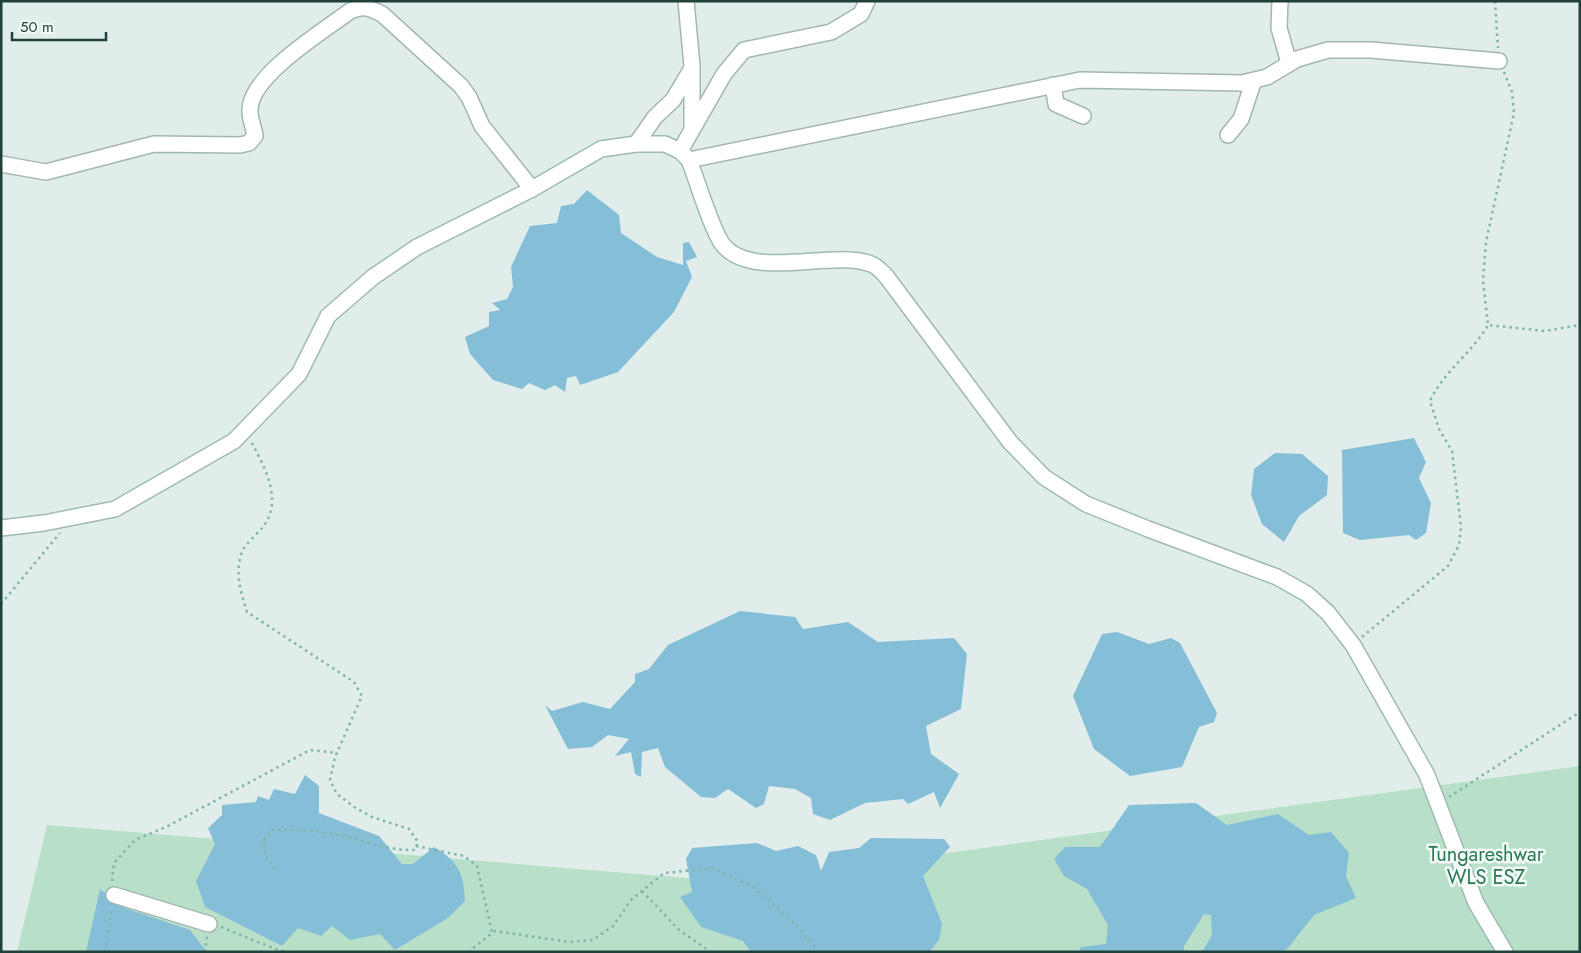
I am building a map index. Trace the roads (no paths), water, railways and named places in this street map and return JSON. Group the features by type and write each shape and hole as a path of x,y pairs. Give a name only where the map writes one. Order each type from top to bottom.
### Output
{"street":[{"path":"686,1 692,66 692,131"},
{"path":"684,156 692,131 724,74 744,50 831,32 861,14 867,1"},
{"path":"1280,1 1280,28 1289,63"},
{"path":"1,164 46,172 154,144 240,145 249,143 255,136 250,109 252,102 258,85 270,71 350,11 359,7 368,7 382,14 461,86 469,96 482,126 490,138 532,188"},
{"path":"684,156 1080,80 1242,84 1267,77 1289,63 1328,50 1371,50 1499,61"},
{"path":"636,144 655,117 673,100 692,66"},
{"path":"1228,135 1241,119 1254,80"},
{"path":"1053,85 1056,104 1083,116"},
{"path":"1,528 115,509 234,442 299,374 328,316 350,295 417,247 532,188 601,149 636,144 665,144 684,156 723,245 736,255 780,264 824,261 872,264 886,276 909,304 1010,442 1044,477 1086,504 1277,577 1314,600 1328,613 1354,644 1427,775 1476,903 1505,952"},
{"path":"114,896 209,924"}],"water":[{"path":"587,190 619,215 621,233 657,257 683,265 683,243 689,242 697,257 686,261 692,277 674,312 618,372 580,385 576,376 567,378 565,392 555,385 545,390 529,383 522,389 493,380 470,354 465,337 489,326 489,312 500,310 492,303 507,299 513,287 511,267 530,226 557,223 561,206 574,204"},
{"path":"1414,438 1426,462 1419,478 1431,503 1426,533 1416,540 1409,535 1360,540 1343,533 1342,450"},
{"path":"1275,453 1302,454 1328,476 1327,495 1299,516 1284,542 1262,524 1251,495 1254,469"},
{"path":"740,611 795,617 803,629 848,622 878,642 954,638 967,654 961,709 926,726 931,754 959,774 940,808 934,792 908,804 903,799 865,803 830,820 813,814 811,798 795,789 769,786 764,804 756,808 728,789 715,798 701,797 665,767 658,748 642,752 641,777 635,774 631,752 615,756 629,739 608,735 592,747 568,749 545,705 552,711 583,702 610,709 635,682 635,674 649,669 668,645"},
{"path":"1117,632 1149,644 1171,638 1180,643 1217,713 1214,722 1199,727 1182,767 1130,776 1094,749 1073,696 1102,634"},
{"path":"305,775 319,786 319,813 379,836 402,864 413,864 434,847 449,857 461,875 465,901 448,918 395,950 380,934 350,940 332,926 321,936 298,928 282,946 205,907 196,881 215,844 208,828 222,815 222,805 256,802 258,796 269,800 274,789 295,794"},
{"path":"1196,803 1227,825 1278,814 1309,835 1331,832 1349,853 1346,876 1356,898 1314,915 1287,949 1281,952 1202,952 1212,935 1211,915 1204,914 1184,946 1184,952 1079,952 1081,947 1106,944 1108,925 1087,889 1064,876 1054,859 1065,847 1100,847 1129,805"},
{"path":"871,838 944,839 950,847 923,876 942,924 939,940 929,952 751,952 743,941 701,927 680,897 692,892 686,859 692,848 757,843 776,851 798,846 816,855 821,871 829,852 859,848"},
{"path":"100,889 125,908 190,930 207,952 86,952"}],"park label":[{"name":"Tungareshwar WLS ESZ","path":"1486,866"}]}
